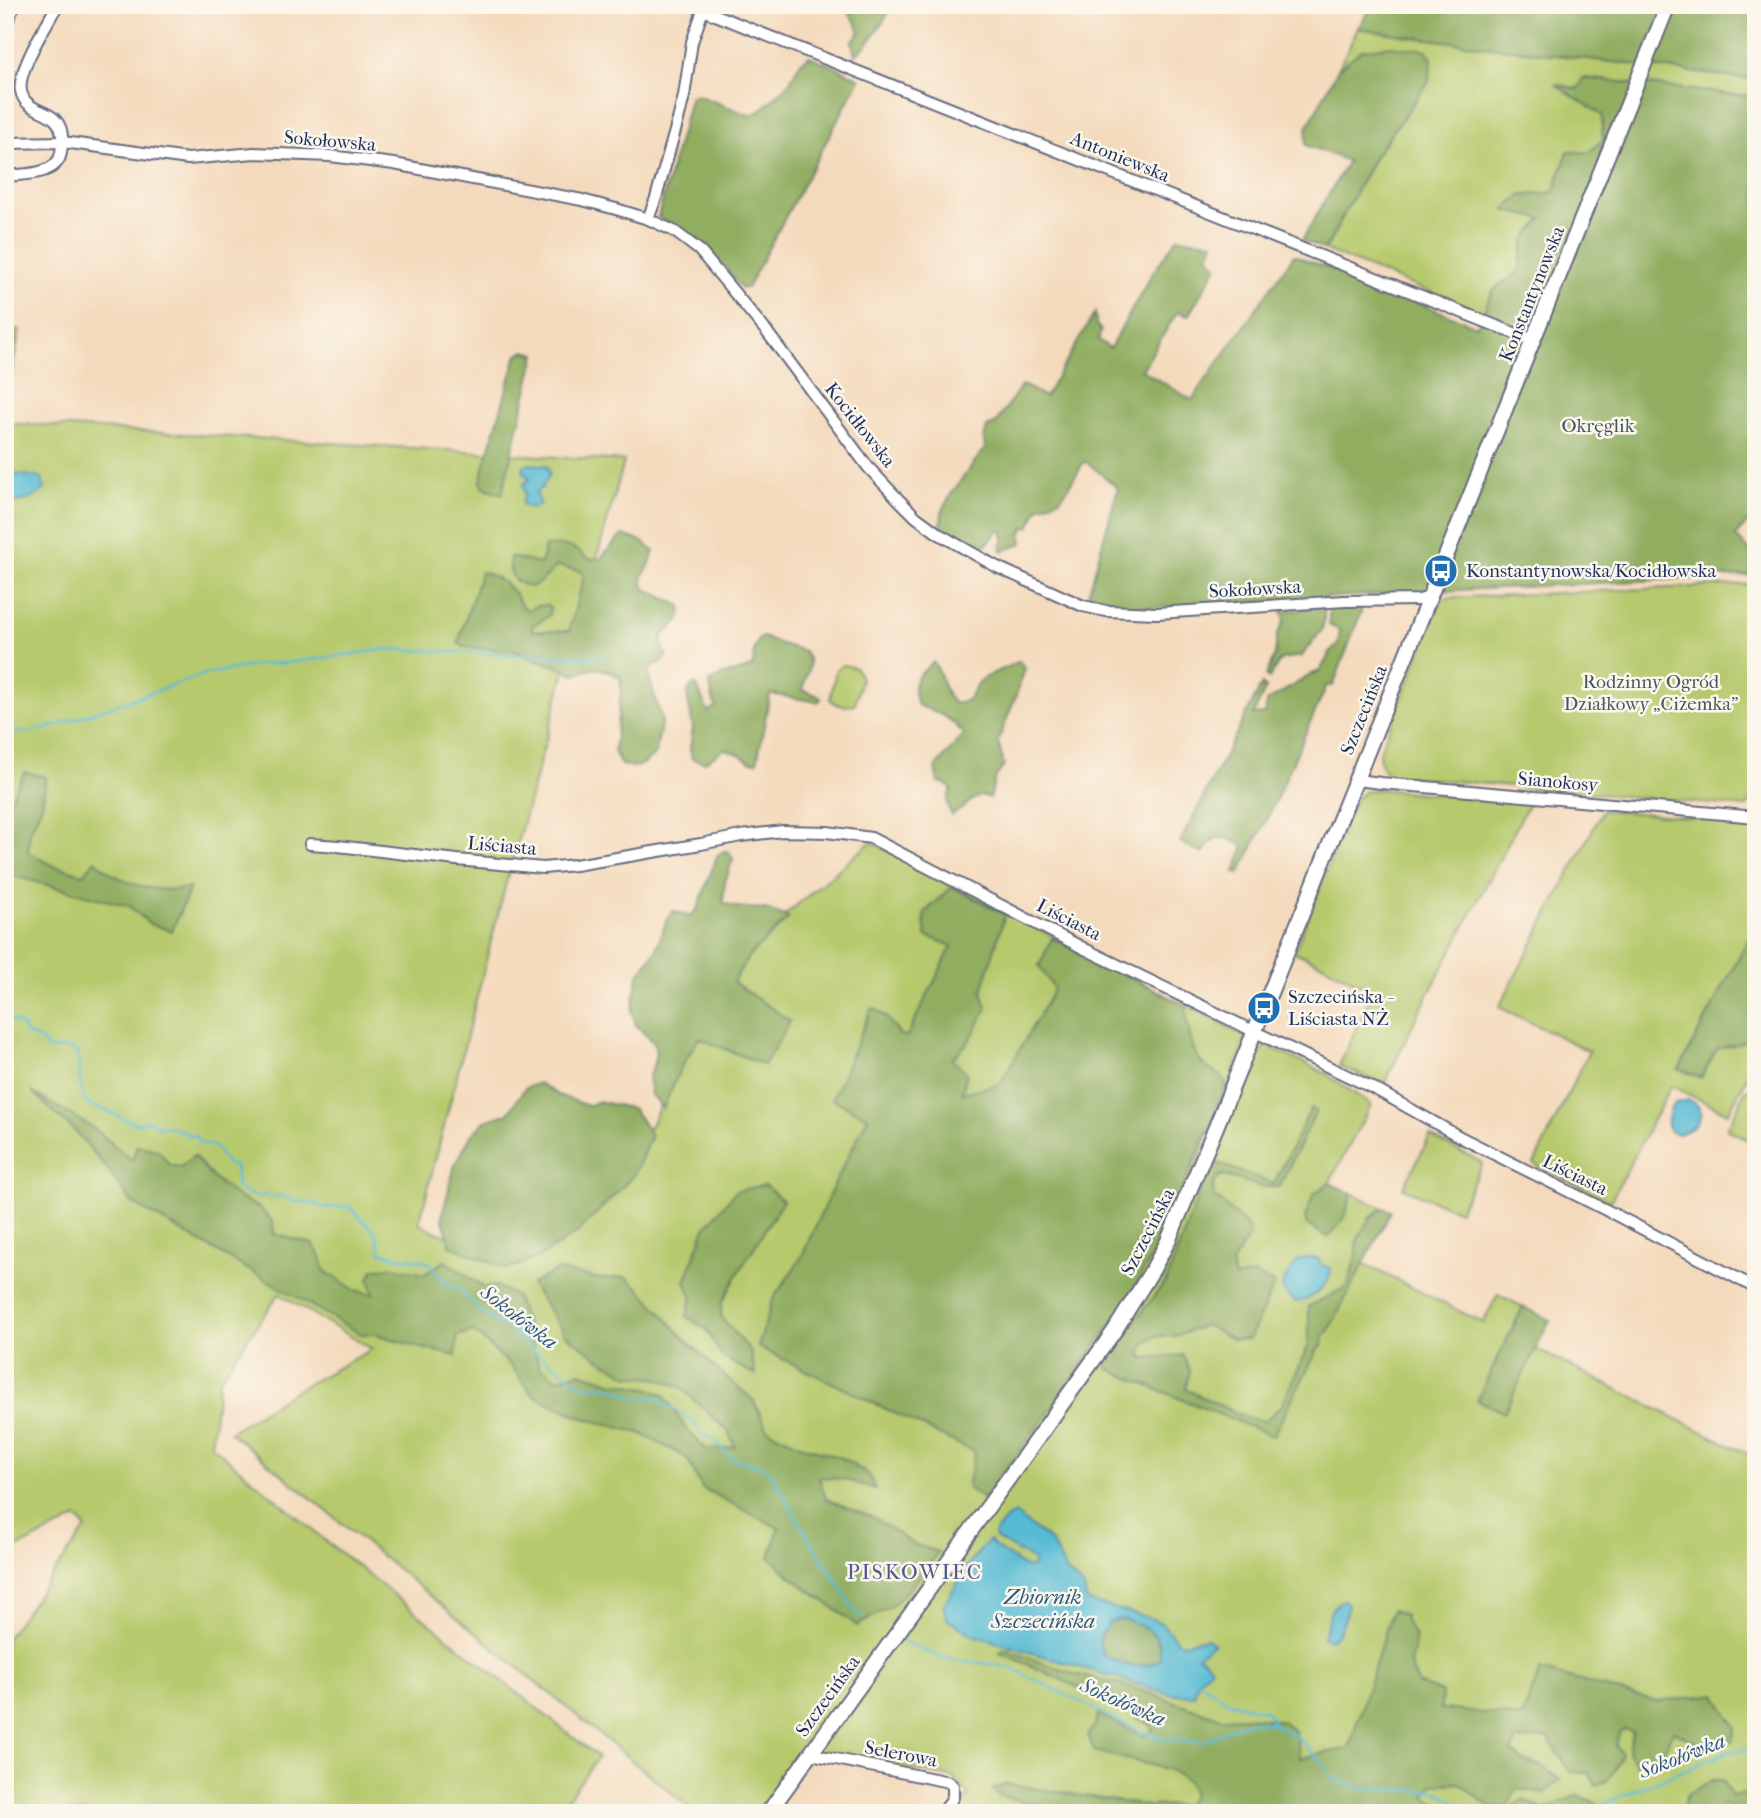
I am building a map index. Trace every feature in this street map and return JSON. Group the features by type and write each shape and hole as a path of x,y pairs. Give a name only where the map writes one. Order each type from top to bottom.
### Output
{"highway":[{"path":"5,20 12,5"}],"main road":[{"name":"Konstantynowska","path":"1430,597 1668,5"},
{"name":"Szczecińska","path":"768,1813 1115,1330 1147,1279 1182,1211 1430,597"}],"street":[{"path":"5,176 42,172 60,158 63,135 60,126 45,111 31,107 23,99 20,89 29,57 59,5"},
{"path":"648,219 684,96 699,8"},
{"name":"Antoniewska","path":"699,8 1534,341"},
{"name":"Sokołowska","path":"5,143 63,142 188,159 272,153 330,156 384,163 582,200 648,219"},
{"name":"Kocidłowska","path":"648,219 674,231 699,250 766,332 868,467 916,517 970,552 1083,607"},
{"name":"Sokołowska","path":"1083,607 1106,611 1157,613 1345,601 1419,600 1430,597"},
{"name":"Sianokosy","path":"1356,780 1756,817"},
{"name":"Liściasta","path":"310,844 543,868 760,833 827,832 866,837 1073,943 1373,1088 1472,1143 1756,1287"},
{"name":"Selerowa","path":"811,1754 949,1782 953,1786 953,1797 943,1813"}],"green space":[{"path":"843,5 891,5 876,33 855,56 852,41 860,32"},
{"path":"1372,5 1756,5 1756,80 1358,28"},
{"path":"1358,28 1756,80 1756,97 1584,78 1578,89 1557,84 1602,115 1603,140 1588,153 1568,151 1554,192 1522,196 1505,209 1543,219 1525,240 1519,271 1493,291 1483,314 1325,250 1375,156 1428,83 1432,59 1426,50 1362,50 1338,69"},
{"path":"1390,46 1426,50 1432,59 1428,82 1375,156 1325,250 1302,240 1348,161 1306,145 1307,128 1338,69 1362,50"},
{"path":"809,56 860,79 747,288 741,288 701,242 658,217 691,96 697,95 749,115 759,112 788,85 800,63"},
{"name":"Okręglik","path":"1583,78 1756,97 1756,502 1752,505 1752,518 1735,536 1749,550 1756,547 1756,575 1176,607 1116,607 1086,602 1118,488 1084,462 1060,499 1039,507 1029,527 1025,527 1021,534 1022,544 1002,551 1004,537 1002,531 997,531 984,546 970,548 941,529 942,512 951,494 985,448 987,427 995,424 1021,386 1045,397 1095,313 1096,324 1101,331 1098,340 1110,348 1152,274 1177,238 1214,242 1209,256 1217,266 1188,316 1177,312 1142,370 1192,400 1294,255 1477,326 1493,291 1519,271 1525,239 1542,219 1504,210 1521,196 1554,192 1568,151 1588,153 1603,140 1602,115 1555,84 1578,89"},
{"path":"5,328 20,330 5,408"},
{"path":"525,351 536,354 502,494 484,488 482,475 516,358"},
{"path":"5,423 624,461 507,879 419,1224 515,1267 629,1174 684,1052 744,950 871,842 1247,1037 1191,1179 1213,1189 1219,1175 1279,1187 1312,1108 1274,1184 1211,1161 1247,1069 1266,1045 1325,1073 1371,1105 1329,1183 1314,1194 1307,1225 1328,1237 1344,1217 1351,1193 1382,1208 1369,1219 1357,1243 1356,1260 1483,1323 1498,1294 1523,1307 1509,1336 1756,1458 1756,1813 955,1813 969,1794 952,1777 808,1751 763,1813 696,1813 230,1432 291,1393 372,1349 279,1294 219,1381 211,1445 327,1542 598,1757 557,1813 5,1813 5,1640 86,1528 77,1518 5,1554"},
{"path":"622,535 641,541 654,551 642,577 644,588 681,606 682,611 677,623 663,635 662,646 667,654 663,662 653,666 648,674 662,720 655,754 635,767 621,765 614,751 621,691 620,677 597,669 575,675 517,651 464,647 458,643 481,572 506,584 521,606 528,610 537,606 550,607 549,616 532,626 533,631 569,631 584,577 580,571 557,566 541,582 530,587 519,583 513,577 510,557 541,564 545,546 558,545 574,549 588,559 600,559"},
{"name":"Rodzinny Ogród Działkowy „Ciżemka”","path":"1756,584 1756,790 1747,807 1388,775 1381,766 1379,753 1442,598"},
{"path":"1361,605 1361,612 1333,686 1327,685 1270,813 1239,874 1235,872 1244,846 1227,838 1216,838 1203,854 1180,842 1262,684 1266,688 1253,715 1265,714 1266,702 1320,671 1331,651 1338,645 1340,630 1329,625 1329,606"},
{"path":"1324,607 1321,631 1311,646 1302,656 1281,659 1269,678 1266,676 1275,655 1277,636 1285,619 1282,611"},
{"path":"763,637 804,651 809,667 803,690 821,699 818,702 770,694 757,762 751,762 724,749 705,762 692,759 690,749 693,727 687,694 696,684 708,712 716,707 710,682 720,676 753,666 754,650 759,639"},
{"path":"1019,661 1025,669 998,741 1004,766 995,778 990,798 975,798 952,815 948,802 952,789 938,782 935,768 964,734 948,719 918,705 914,691 916,680 933,662 949,698 953,703 960,703 969,699 983,679"},
{"path":"843,665 856,668 861,678 855,704 845,706 830,699 836,670"},
{"path":"25,772 46,777 42,805 30,831 28,852 54,866 84,874 95,860 112,874 144,887 172,890 190,888 172,931 150,924 129,906 5,874 5,815"},
{"path":"1378,789 1529,803 1415,1020 1384,1085 1339,1066 1373,991 1294,952 1355,800 1364,792"},
{"path":"1603,810 1756,823 1756,925 1680,1069 1717,1049 1756,1039 1756,1060 1728,1113 1671,1086 1610,1202 1534,1164 1589,1051 1499,1007"},
{"path":"724,851 729,852 733,859 725,882 723,902 739,907 768,910 789,918 749,956 733,982 790,1021 764,1065 699,1038 681,1067 663,1109 651,1095 648,1078 656,1053 654,1043 636,1025 632,1011 638,976 656,950 673,911 691,916 698,908 717,856"},
{"path":"952,887 1005,914 982,991 987,1008 970,1040 952,1059 967,1073 962,1093 1000,1084 1054,989 1039,966 1052,938 1185,1005 1196,1055 1227,1085 1157,1247 1129,1298 984,1499 967,1487 975,1452 758,1347 773,1299 801,1258 868,1117 832,1099 872,1008 884,1016 900,1035 907,1036 952,946 926,936 925,912"},
{"path":"1756,925 1756,1039 1717,1049 1701,1078 1679,1069"},
{"path":"539,1083 558,1095 588,1106 598,1101 633,1109 651,1135 630,1179 577,1233 538,1258 507,1269 450,1246 442,1217 455,1164 472,1134 485,1121 508,1113 525,1088"},
{"path":"1756,1086 1756,1144 1727,1129 1746,1090"},
{"path":"32,1092 93,1128 132,1160 137,1146 158,1150 170,1165 181,1167 194,1156 213,1178 238,1197 259,1208 273,1222 274,1234 312,1244 320,1255 325,1271 355,1290 374,1294 369,1279 373,1270 392,1267 424,1274 445,1261 485,1288 497,1286 516,1297 539,1366 558,1379 580,1372 614,1383 647,1388 664,1395 687,1430 707,1450 735,1447 728,1431 679,1386 660,1379 627,1375 566,1335 531,1284 558,1270 599,1279 626,1277 681,1335 753,1400 768,1430 800,1445 842,1458 869,1475 875,1489 843,1479 819,1477 826,1499 876,1519 913,1544 938,1552 923,1574 894,1604 857,1626 790,1576 770,1557 779,1528 702,1488 687,1458 640,1433 580,1417 534,1396 511,1366 473,1331 457,1336 456,1356 375,1334 361,1334 132,1203 77,1133"},
{"path":"1311,1108 1316,1111 1279,1187 1262,1187 1220,1175 1213,1186 1214,1196 1246,1224 1250,1234 1231,1265 1235,1278 1254,1274 1275,1284 1249,1339 1234,1340 1205,1325 1178,1335 1154,1337 1142,1351 1143,1358 1183,1355 1190,1372 1185,1389 1247,1418 1265,1421 1282,1405 1309,1345 1309,1306 1347,1287 1357,1253 1356,1243 1369,1219 1382,1208 1391,1211 1273,1436 1119,1374 1106,1365 1107,1357 1166,1281 1211,1161 1274,1184"},
{"path":"1430,1136 1483,1163 1459,1211 1403,1188"},
{"path":"1329,1183 1351,1193 1344,1217 1328,1237 1307,1225 1305,1217 1314,1194"},
{"path":"765,1185 783,1201 722,1303 721,1317 751,1352 755,1375 722,1357 706,1329 687,1317 692,1297 685,1281 705,1228 736,1191"},
{"path":"1523,1307 1550,1320 1504,1413 1477,1400"},
{"path":"1392,1610 1405,1615 1405,1621 1416,1637 1410,1664 1418,1684 1442,1693 1441,1709 1522,1717 1540,1670 1657,1702 1716,1694 1736,1727 1732,1741 1700,1744 1673,1731 1661,1754 1640,1769 1628,1753 1633,1732 1625,1729 1619,1732 1616,1746 1622,1753 1616,1769 1606,1781 1596,1786 1589,1773 1570,1772 1548,1738 1517,1740 1511,1751 1522,1760 1542,1766 1560,1780 1545,1793 1517,1789 1507,1806 1491,1808 1460,1783 1433,1784 1425,1795 1444,1813 1068,1813 1003,1797 992,1790 1007,1784 1148,1806 1185,1805 1193,1796 1188,1781 1170,1770 1094,1751 1088,1734 1095,1725 1098,1714 1143,1736 1153,1730 1151,1725 1136,1717 1130,1701 1079,1688 999,1653 1005,1649 1073,1674 1131,1687 1221,1718 1247,1717 1282,1721 1295,1731 1300,1758 1348,1748 1350,1745"},
{"path":"1123,1619 1146,1628 1156,1637 1160,1660 1138,1666 1103,1656 1099,1640 1109,1622"},
{"path":"1713,1780 1723,1780 1732,1796 1756,1792 1756,1813 1738,1813 1724,1804 1713,1813 1681,1813 1687,1794"},
{"path":"1577,1795 1619,1813 1502,1813 1523,1800 1544,1810"}],"water":[{"path":"530,464 547,466 550,474 542,488 536,492 540,504 534,508 523,506 522,500 525,497 523,484 529,480 523,468"},
{"path":"11,474 41,477 45,489 27,500 6,500 5,488"},
{"path":"1689,1100 1699,1108 1700,1116 1695,1125 1687,1131 1671,1131 1668,1123 1672,1106"},
{"path":"1309,1257 1319,1259 1321,1264 1331,1269 1330,1275 1319,1291 1307,1299 1295,1302 1282,1287 1297,1261"},
{"name":"Zbiornik Szczecińska","path":"1015,1514 1051,1542 1066,1571 1084,1587 1087,1601 1162,1623 1177,1641 1183,1643 1206,1638 1214,1643 1197,1656 1204,1659 1211,1668 1198,1681 1194,1695 1170,1694 973,1635 948,1620 943,1606 971,1561 989,1540 1023,1566 1033,1566 1033,1560 995,1538 994,1534 1007,1518","holes":["1123,1619 1146,1628 1156,1637 1160,1660 1138,1666 1103,1656 1099,1640 1108,1622"]},
{"path":"1344,1600 1348,1604 1341,1629 1330,1640 1323,1637 1331,1610"}],"waterway":[{"path":"5,734 46,729 205,674 263,664 388,649 603,658"},
{"name":"Sokołówka","path":"5,1017 17,1022 25,1033 41,1040 49,1049 64,1048 76,1051 82,1093 89,1106 134,1123 148,1120 160,1127 172,1126 175,1130 183,1130 188,1136 195,1135 200,1143 215,1147 226,1163 235,1166 236,1187 243,1192 261,1198 266,1194 270,1197 283,1196 296,1202 328,1208 348,1206 376,1233 381,1252 431,1264 448,1287 459,1288 480,1311 504,1325 541,1356 581,1384 603,1385 640,1399 656,1398 695,1423 701,1434 713,1438 733,1459 763,1466 771,1474 858,1615 865,1619"},
{"name":"Sokołówka","path":"902,1641 948,1659 1011,1668 1140,1731 1163,1739 1207,1741 1248,1722 1264,1722 1297,1737 1336,1780 1359,1788 1436,1791 1476,1813"},
{"path":"1198,1681 1229,1702 1266,1711 1276,1726"},
{"name":"Sokołówka","path":"1581,1813 1725,1753 1756,1748"}],"place":[{"name":"Konstantynowska/Kocidłowska","path":"1441,571"},
{"name":"Szczecińska - Liściasta NŻ","path":"1264,1008"}],"district":[{"name":"PISKOWIEC","path":"915,1572"}]}
